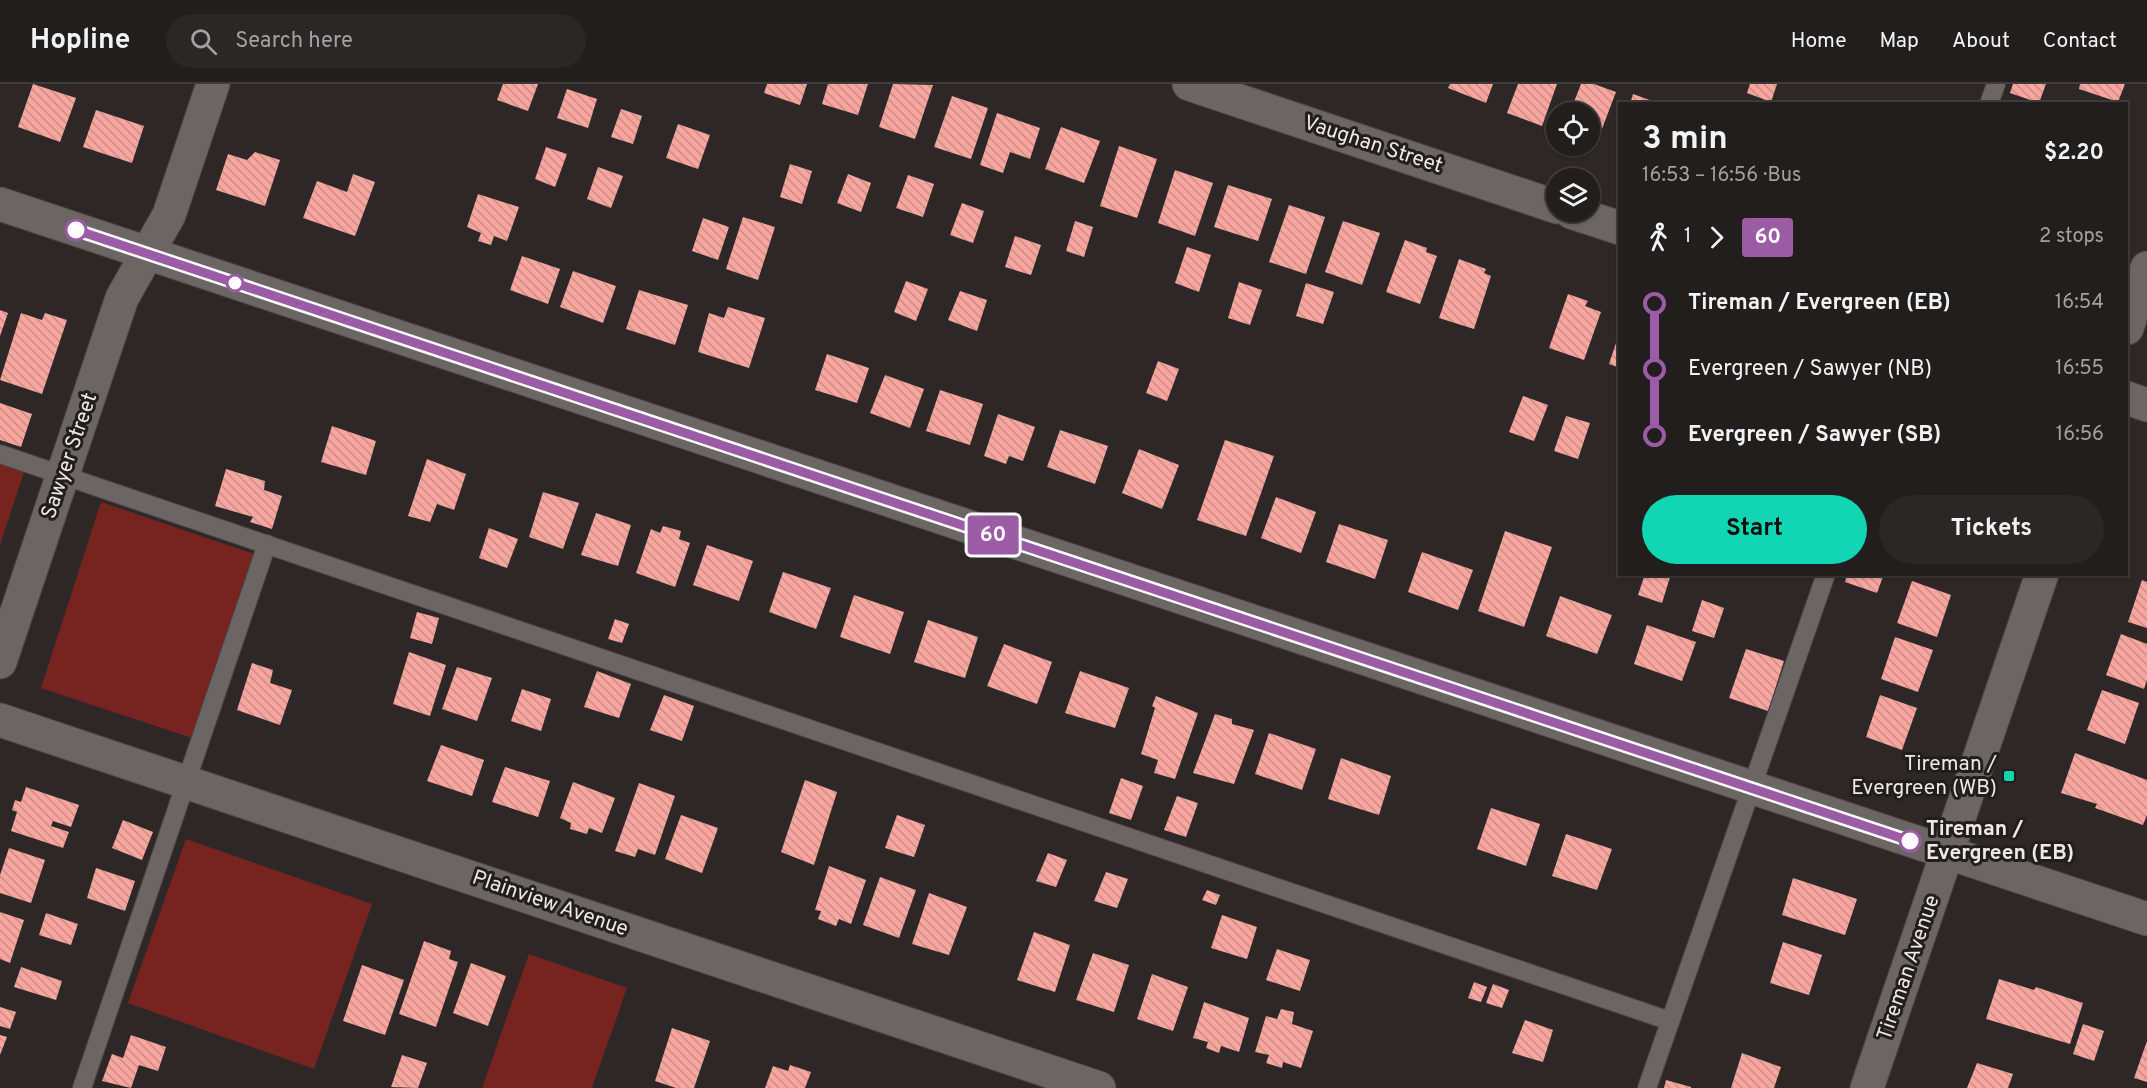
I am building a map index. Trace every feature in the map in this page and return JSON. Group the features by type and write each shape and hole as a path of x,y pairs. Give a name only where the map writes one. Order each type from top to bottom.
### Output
{"street":[{"name":"Sawyer Street","path":"0,662 122,298 169,215 213,84"},
{"name":"Vaughan Street","path":"1189,84 1546,203"},
{"path":"0,204 2147,919"},
{"path":"1600,221 1618,227"},
{"path":"2128,325 2147,268"},
{"path":"2128,398 2147,405"},
{"name":"Tireman Avenue","path":"1867,1088 2041,576"},
{"name":"Plainview Avenue","path":"0,720 1099,1088"}],"lane":[{"path":"1990,102 1995,84"},
{"path":"0,454 1670,1021"},
{"path":"82,1088 267,544"},
{"path":"1647,1088 1825,576"}],"shaded area":[{"path":"0,464 24,472 0,545"},
{"path":"101,502 254,554 192,738 41,688"},
{"path":"186,839 372,904 314,1069 128,1003"},
{"path":"529,954 627,988 592,1088 482,1088"}],"building":[{"path":"33,84 76,98 60,142 18,127"},
{"path":"503,84 538,84 528,111 497,100"},
{"path":"767,84 807,84 800,105 764,93"},
{"path":"828,84 868,84 858,115 822,104"},
{"path":"893,84 933,85 915,139 879,127"},
{"path":"1450,84 1493,84 1486,103 1448,88"},
{"path":"1518,84 1557,84 1551,102 1546,102 1546,115 1542,126 1507,113"},
{"path":"1581,84 1594,84 1616,92 1600,134 1600,102 1574,102"},
{"path":"1750,84 1777,84 1771,102 1747,93"},
{"path":"2013,84 2046,84 2039,102 2010,93"},
{"path":"2080,84 2125,84 2118,102 2079,89"},
{"path":"567,89 597,99 588,128 557,118"},
{"path":"1633,94 1655,102 1631,102"},
{"path":"952,96 988,108 971,159 934,147"},
{"path":"621,109 642,116 633,144 611,137"},
{"path":"96,110 144,126 132,163 83,147"},
{"path":"997,113 1040,128 1030,159 1010,152 1003,173 980,165"},
{"path":"678,124 710,135 698,169 666,158"},
{"path":"1061,127 1100,141 1084,183 1045,169"},
{"path":"1119,146 1157,159 1137,218 1100,206"},
{"path":"546,147 567,154 555,187 535,179"},
{"path":"255,152 280,160 265,206 216,190 228,154 247,160"},
{"path":"790,164 812,171 802,204 780,197"},
{"path":"598,167 623,176 611,208 587,199"},
{"path":"1175,170 1213,183 1195,236 1158,223"},
{"path":"353,174 375,182 355,236 303,218 317,181 347,192"},
{"path":"848,174 871,183 861,212 837,203"},
{"path":"908,175 934,184 923,217 896,208"},
{"path":"1228,185 1272,199 1258,241 1214,227"},
{"path":"478,194 519,207 507,241 494,236 491,245 478,241 481,233 467,227"},
{"path":"962,203 984,211 973,243 950,235"},
{"path":"1289,205 1325,217 1306,274 1269,262"},
{"path":"743,217 775,227 758,280 726,269"},
{"path":"703,218 729,227 718,260 692,251"},
{"path":"1075,221 1093,227 1084,257 1066,251"},
{"path":"1343,221 1380,233 1362,285 1325,272"},
{"path":"1015,236 1041,245 1031,275 1005,267"},
{"path":"1405,240 1427,248 1426,252 1437,256 1420,304 1386,292"},
{"path":"1187,247 1211,255 1199,292 1175,283"},
{"path":"522,256 560,269 548,304 510,290"},
{"path":"1459,259 1486,269 1484,273 1491,276 1474,329 1439,318"},
{"path":"573,271 616,286 603,323 560,307"},
{"path":"906,281 928,289 916,321 894,312"},
{"path":"1239,282 1262,290 1250,325 1228,318"},
{"path":"1306,283 1334,292 1323,324 1296,316"},
{"path":"639,290 688,305 675,345 626,329"},
{"path":"960,291 987,300 977,331 948,320"},
{"path":"1568,294 1588,301 1585,306 1601,312 1584,360 1549,348"},
{"path":"728,307 765,318 749,368 698,352 709,313 724,318"},
{"path":"0,310 8,313 0,336"},
{"path":"21,313 42,320 45,313 67,320 42,394 0,380"},
{"path":"1618,337 1618,367 1609,364"},
{"path":"827,354 869,368 857,403 815,390"},
{"path":"1158,361 1179,369 1167,401 1146,393"},
{"path":"885,375 924,389 910,428 870,413"},
{"path":"940,390 983,404 970,445 926,431"},
{"path":"1523,396 1548,405 1534,441 1509,432"},
{"path":"0,403 32,414 21,447 0,440"},
{"path":"998,414 1035,427 1023,461 1009,456 1006,464 984,456"},
{"path":"1566,416 1590,423 1578,459 1554,451"},
{"path":"332,426 376,441 366,475 321,462"},
{"path":"1060,430 1108,446 1095,484 1047,467"},
{"path":"1225,440 1274,456 1246,536 1197,520"},
{"path":"1139,449 1179,465 1162,509 1122,493"},
{"path":"427,459 466,474 454,510 437,504 430,522 408,516"},
{"path":"226,469 265,481 264,490 282,496 272,529 250,522 253,517 215,506"},
{"path":"543,492 579,503 563,549 529,537"},
{"path":"1276,497 1316,512 1301,553 1261,538"},
{"path":"596,513 631,525 618,566 581,555"},
{"path":"1339,524 1388,540 1375,579 1326,562"},
{"path":"663,526 681,531 679,539 690,543 675,587 636,573 651,529 660,533"},
{"path":"489,528 518,539 507,568 479,558"},
{"path":"1505,531 1552,547 1524,627 1478,611"},
{"path":"707,545 753,561 739,601 693,585"},
{"path":"1422,552 1473,570 1458,610 1408,592"},
{"path":"783,572 831,588 816,629 769,612"},
{"path":"1644,576 1670,576 1662,603 1638,595"},
{"path":"1846,576 1883,576 1877,593 1845,582"},
{"path":"2142,580 2147,582 2147,628 2128,622"},
{"path":"1912,581 1951,595 1937,637 1897,623"},
{"path":"854,595 904,612 890,654 840,637"},
{"path":"1560,596 1612,615 1597,654 1546,636"},
{"path":"1702,600 1724,608 1714,638 1692,631"},
{"path":"417,612 439,618 432,644 410,638"},
{"path":"615,619 629,624 622,643 608,639"},
{"path":"928,620 978,637 965,678 914,662"},
{"path":"1647,625 1696,642 1682,681 1634,664"},
{"path":"2121,634 2147,644 2147,680 2144,689 2106,675"},
{"path":"1895,637 1933,650 1918,692 1881,679"},
{"path":"1004,644 1052,662 1037,704 987,686"},
{"path":"1746,649 1784,661 1768,711 1729,698"},
{"path":"409,652 446,665 430,716 393,704"},
{"path":"252,663 273,670 270,683 292,690 280,725 237,710"},
{"path":"457,667 492,678 477,721 442,709"},
{"path":"597,671 631,684 619,718 584,707"},
{"path":"1080,671 1129,688 1115,728 1065,713"},
{"path":"522,689 551,699 541,731 511,721"},
{"path":"2102,690 2139,703 2125,744 2087,730"},
{"path":"664,695 694,706 682,741 650,730"},
{"path":"1880,695 1917,708 1902,750 1866,737"},
{"path":"1156,696 1198,713 1175,779 1154,773 1158,760 1141,754 1155,708 1152,706"},
{"path":"1215,714 1232,719 1232,724 1254,730 1234,784 1193,773"},
{"path":"1269,733 1316,749 1302,790 1255,774"},
{"path":"441,745 484,760 472,796 427,781"},
{"path":"2075,753 2147,780 2147,815 2143,825 2095,808 2097,804 2061,793"},
{"path":"1341,758 1391,776 1379,815 1328,799"},
{"path":"505,767 550,781 538,817 492,802"},
{"path":"1121,778 1143,786 1131,820 1109,813"},
{"path":"805,780 837,792 814,865 781,852"},
{"path":"573,782 615,798 602,833 589,828 587,834 570,829 571,823 560,818"},
{"path":"639,783 675,796 655,855 638,849 635,857 615,851"},
{"path":"26,787 79,805 71,827 53,821 51,826 69,832 63,848 11,831 17,812 12,810 15,800 21,802"},
{"path":"1177,796 1198,803 1186,837 1164,830"},
{"path":"1491,808 1540,824 1526,866 1477,849"},
{"path":"681,815 718,828 702,873 665,859"},
{"path":"897,815 925,825 914,857 885,848"},
{"path":"123,820 153,832 142,860 112,848"},
{"path":"1566,834 1612,849 1597,890 1552,876"},
{"path":"9,848 45,860 31,903 0,893 0,875"},
{"path":"1048,853 1067,860 1056,887 1036,881"},
{"path":"829,866 866,880 851,924 839,919 836,926 818,919 821,911 815,910"},
{"path":"96,868 135,881 125,911 87,898"},
{"path":"1106,872 1128,879 1117,908 1094,901"},
{"path":"880,877 916,890 899,938 863,925"},
{"path":"1793,878 1857,899 1845,935 1782,915"},
{"path":"1207,890 1220,895 1216,905 1202,900"},
{"path":"929,893 967,907 949,955 912,944"},
{"path":"0,912 24,920 10,963 0,959"},
{"path":"46,913 78,924 71,945 39,935"},
{"path":"1222,915 1257,927 1247,959 1211,948"},
{"path":"1034,932 1070,945 1055,992 1017,980"},
{"path":"424,941 451,951 449,959 458,962 436,1027 399,1014"},
{"path":"1783,942 1822,955 1809,995 1770,983"},
{"path":"1277,949 1310,960 1300,991 1266,980"},
{"path":"1093,953 1129,965 1114,1012 1076,1000"},
{"path":"471,963 506,976 488,1026 453,1013"},
{"path":"362,965 404,980 385,1035 343,1021"},
{"path":"21,967 62,981 56,1000 14,987"},
{"path":"1152,974 1188,987 1173,1031 1137,1019"},
{"path":"1999,979 2034,990 2036,987 2083,1003 2070,1044 1986,1019"},
{"path":"1474,982 1487,987 1481,1002 1468,998"},
{"path":"1493,984 1509,990 1502,1008 1486,1003"},
{"path":"1204,1002 1249,1018 1239,1052 1221,1046 1219,1053 1206,1048 1208,1042 1193,1038"},
{"path":"0,1007 16,1012 10,1029 0,1026"},
{"path":"1281,1009 1294,1012 1292,1024 1313,1031 1301,1068 1283,1062 1282,1068 1266,1063 1269,1055 1255,1052 1266,1016 1277,1019"},
{"path":"1525,1020 1553,1030 1543,1062 1512,1053"},
{"path":"2083,1024 2104,1031 2094,1061 2073,1054"},
{"path":"672,1028 710,1041 694,1088 676,1088 655,1081"},
{"path":"0,1035 7,1037 0,1055"},
{"path":"131,1035 166,1047 158,1071 139,1065 131,1088 102,1081 112,1054 123,1058"},
{"path":"2147,1041 2147,1082 2134,1078"},
{"path":"1742,1053 1781,1067 1774,1088 1731,1088"},
{"path":"402,1055 427,1063 418,1088 391,1087"},
{"path":"1977,1063 2013,1074 2008,1088 1967,1088"},
{"path":"790,1065 811,1072 805,1088 765,1088 773,1066 788,1071"},
{"path":"1666,1080 1691,1087 1691,1088 1664,1088"}],"bus line":[{"name":"60","path":"76,230 1910,841"}],"place":[{"name":"Tireman / Evergreen (WB)","path":"2009,776"},
{"name":"Tireman / Evergreen (EB)","path":"1910,841"}]}
